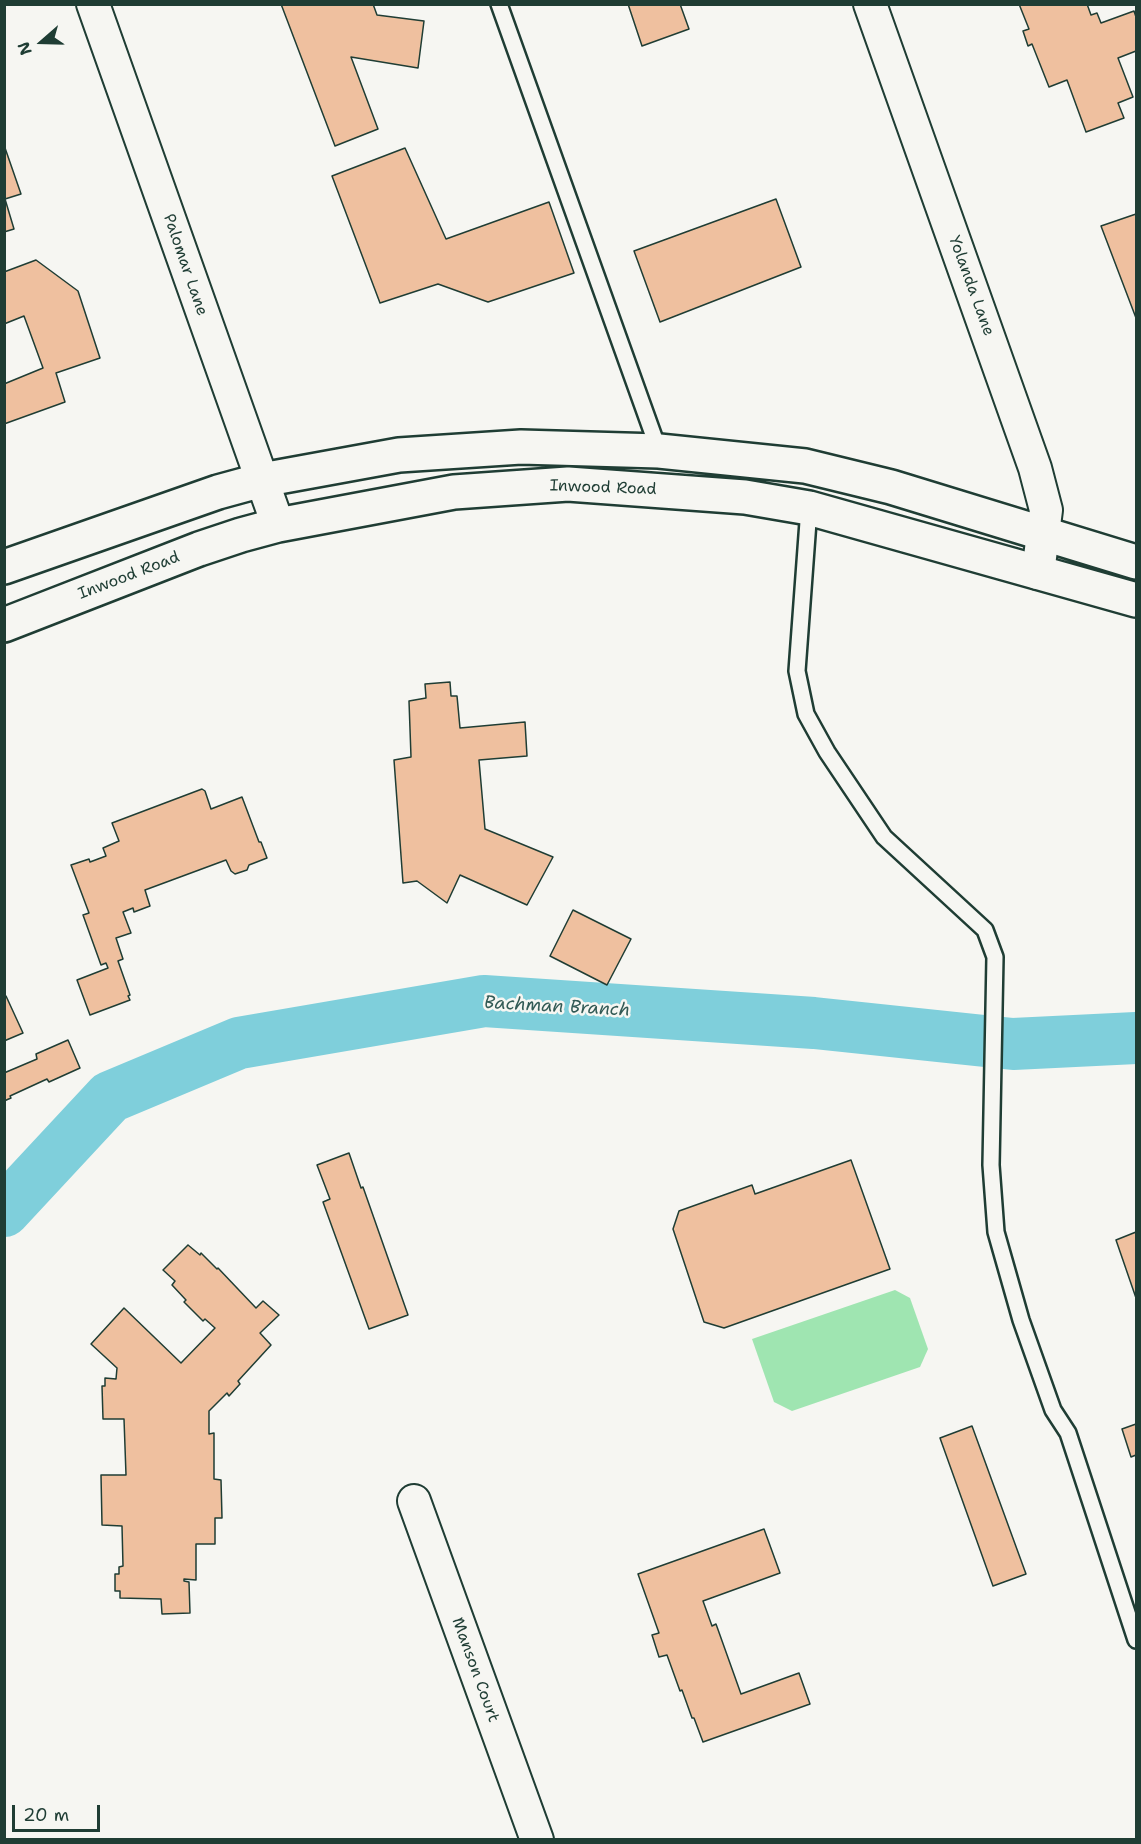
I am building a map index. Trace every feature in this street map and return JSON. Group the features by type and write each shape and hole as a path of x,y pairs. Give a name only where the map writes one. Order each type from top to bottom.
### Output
{"main road":[{"path":"4,567 218,492 262,480 399,455 521,447 659,451 805,466 891,487 1137,562"},
{"path":"659,451 659,490"},
{"name":"Inwood Road","path":"4,625 241,534 454,492 568,484 745,497 809,508 1137,600"}],"street":[{"name":"Palomar Lane","path":"93,4 278,525"},
{"name":"Yolanda Lane","path":"870,4 1035,468 1046,510 1038,573"},
{"name":"Manson Court","path":"414,1500 537,1839"}],"lane":[{"path":"500,4 659,451"},
{"path":"809,508 797,672 806,714 827,752 884,837 985,930 995,957 991,1165 996,1232 1021,1320 1053,1410 1068,1433 1137,1640"}],"green space":[{"path":"895,1290 910,1298 928,1349 920,1367 792,1411 774,1402 752,1339"}],"building":[{"path":"281,4 373,4 377,15 424,21 418,68 351,57 378,129 335,146"},
{"path":"628,4 680,4 689,29 642,46"},
{"path":"1019,4 1087,4 1091,15 1097,13 1101,23 1134,11 1136,51 1118,58 1133,97 1118,103 1124,118 1086,132 1067,80 1049,87 1032,44 1028,46 1023,31 1029,29"},
{"path":"4,145 21,194 5,199 14,229 4,232"},
{"path":"405,148 446,239 549,202 574,273 488,302 438,284 380,303 332,176"},
{"path":"776,199 801,267 660,322 634,251"},
{"path":"1136,214 1136,318 1101,226"},
{"path":"36,260 78,291 100,358 56,373 65,402 4,424 4,384 43,368 24,316 4,324 4,272"},
{"path":"450,682 451,696 457,696 460,728 525,722 527,756 479,760 485,829 553,857 527,905 460,875 447,903 417,881 403,883 394,760 411,757 409,701 426,698 425,684"},
{"path":"202,789 205,791 211,809 242,797 267,858 235,874 226,860 145,890 150,906 134,912 133,908 123,912 131,933 116,938 123,959 118,961 130,1000 90,1015 77,980 108,968 106,963 101,965 83,915 89,913 71,865 89,859 90,862 106,856 103,848 119,841 112,823"},
{"path":"573,910 631,939 607,985 550,956"},
{"path":"6,996 23,1033 4,1041 4,997"},
{"path":"68,1040 80,1068 49,1082 47,1079 4,1101 4,1073 37,1059 36,1054"},
{"path":"349,1153 408,1315 369,1329 323,1202 330,1199 317,1165"},
{"path":"851,1160 890,1269 724,1328 704,1322 673,1229 679,1211 752,1185 755,1194"},
{"path":"1136,1232 1136,1298 1116,1240"},
{"path":"188,1245 218,1268 256,1308 263,1301 279,1315 260,1333 271,1345 238,1381 240,1384 229,1396 227,1393 209,1411 209,1434 214,1433 214,1479 221,1480 222,1518 215,1518 215,1544 196,1544 196,1580 184,1579 189,1582 190,1613 162,1614 161,1599 120,1598 120,1591 115,1591 115,1574 119,1574 119,1567 123,1566 122,1526 102,1525 101,1475 126,1475 124,1419 103,1419 102,1386 105,1386 105,1378 116,1379 117,1368 91,1344 124,1308 181,1363 215,1328 205,1319 203,1321 184,1302 186,1300 172,1285 175,1281 163,1270"},
{"path":"1136,1424 1136,1455 1131,1457 1122,1429"},
{"path":"972,1426 1026,1574 993,1586 940,1438"},
{"path":"764,1529 780,1573 703,1601 712,1626 716,1624 741,1694 799,1673 810,1704 703,1742 667,1655 659,1657 652,1635 659,1633 638,1574"}],"waterway":[{"name":"Bachman Branch","path":"4,1211 110,1097 239,1043 484,1001 814,1023 1013,1044 1136,1038"}]}
